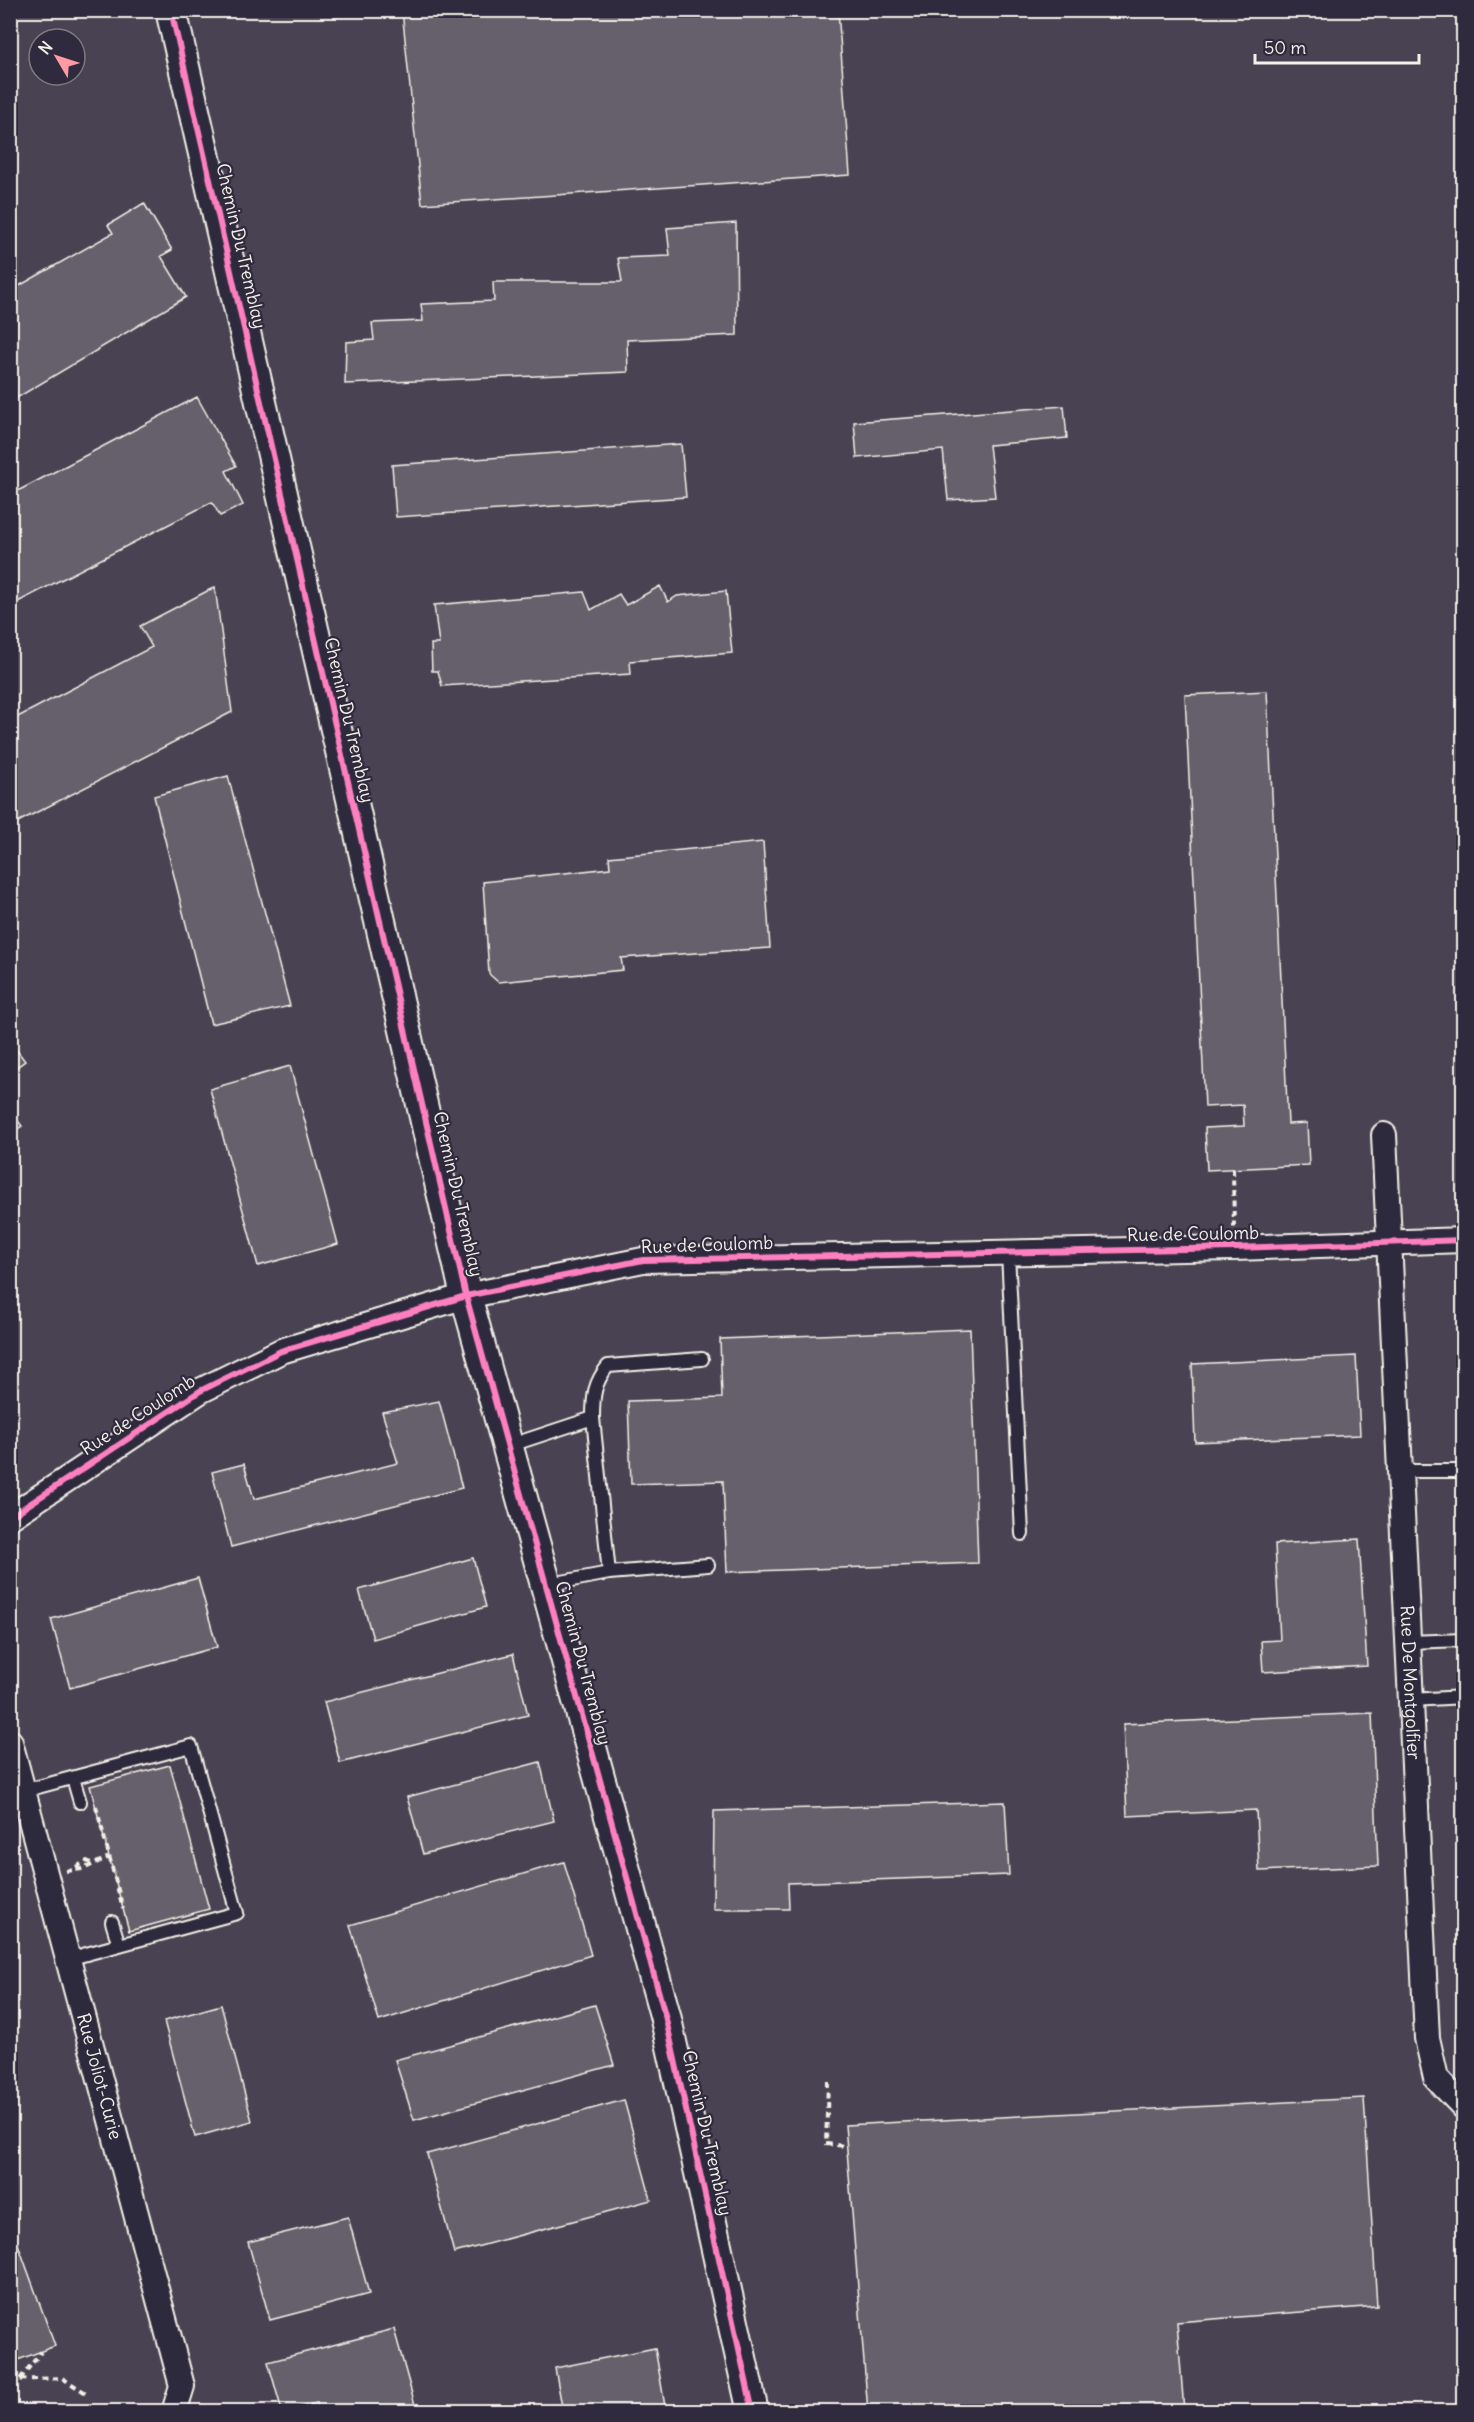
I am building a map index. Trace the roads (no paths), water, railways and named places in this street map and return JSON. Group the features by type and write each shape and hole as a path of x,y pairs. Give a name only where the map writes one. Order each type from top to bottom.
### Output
{"street":[{"name":"Chemin Du Tremblay","path":"171,10 466,1296 665,2015 753,2412"},
{"name":"Rue De Montgolfier","path":"1384,1135 1427,2038 1436,2078 1464,2107"},
{"name":"Rue de Coulomb","path":"10,1517 200,1391 271,1356 466,1296 643,1260 1234,1248 1464,1240"},
{"name":"Rue Joliot-Curie","path":"10,1742 182,2386 174,2412"}],"lane":[{"path":"1008,1253 1022,1534"},
{"path":"609,1573 593,1418 593,1391 608,1366 702,1359"},
{"path":"508,1446 593,1418"},
{"path":"1400,1471 1464,1472"},
{"path":"546,1585 609,1573 708,1565"},
{"path":"1408,1642 1464,1640"},
{"path":"1411,1700 1464,1697"},
{"path":"24,1791 191,1746 237,1913 68,1959"},
{"path":"74,1778 80,1802"},
{"path":"112,1922 119,1945"}]}
